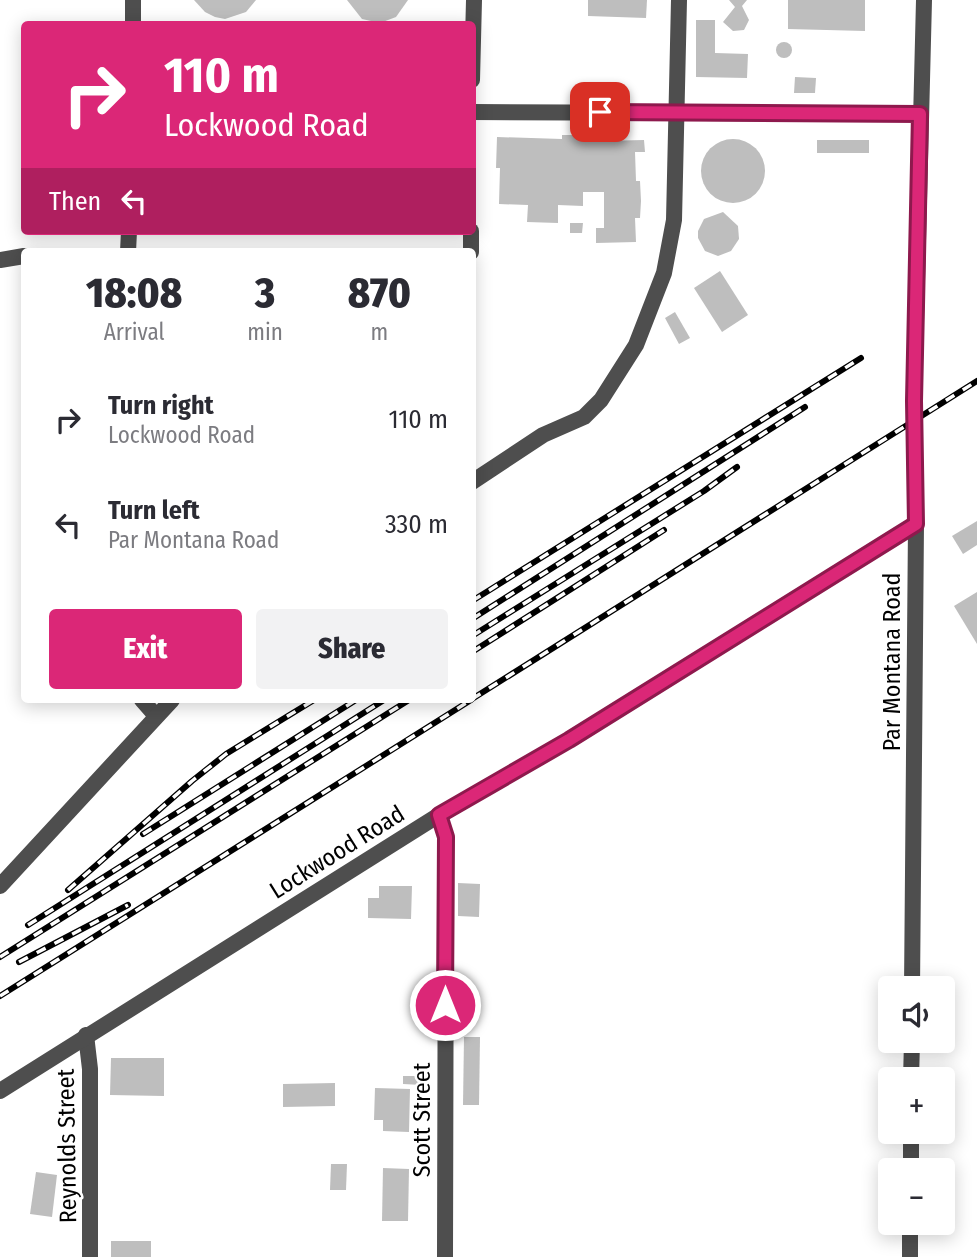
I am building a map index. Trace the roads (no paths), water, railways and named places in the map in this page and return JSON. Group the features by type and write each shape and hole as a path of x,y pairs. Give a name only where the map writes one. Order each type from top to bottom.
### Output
{"street":[{"path":"133,0 133,21"},
{"path":"473,21 474,0"},
{"path":"476,479 543,435 584,417 601,401 636,345 652,308 670,248 674,220 679,0"},
{"name":"Par Montana Road","path":"912,976 916,524 914,401 924,0"},
{"path":"476,112 920,114"},
{"path":"0,260 21,256"},
{"name":"Lockwood Road","path":"0,1091 439,815 569,740 916,524"},
{"path":"145,703 156,716"},
{"path":"0,886 169,703"},
{"name":"Scott Street","path":"439,815 446,837 445,1257"},
{"name":"Reynolds Street","path":"86,1035 90,1069 90,1257"},
{"path":"910,1235 910,1257"}],"railway":[{"path":"476,599 861,358"},
{"path":"476,696 977,381"},
{"path":"476,616 805,407"},
{"path":"476,634 704,491 737,467"},
{"path":"476,649 664,530"},
{"path":"68,890 226,754 309,703"},
{"path":"143,834 351,703"},
{"path":"28,925 379,703"},
{"path":"0,957 404,703"},
{"path":"0,996 466,703"},
{"path":"19,962 128,905"}]}
